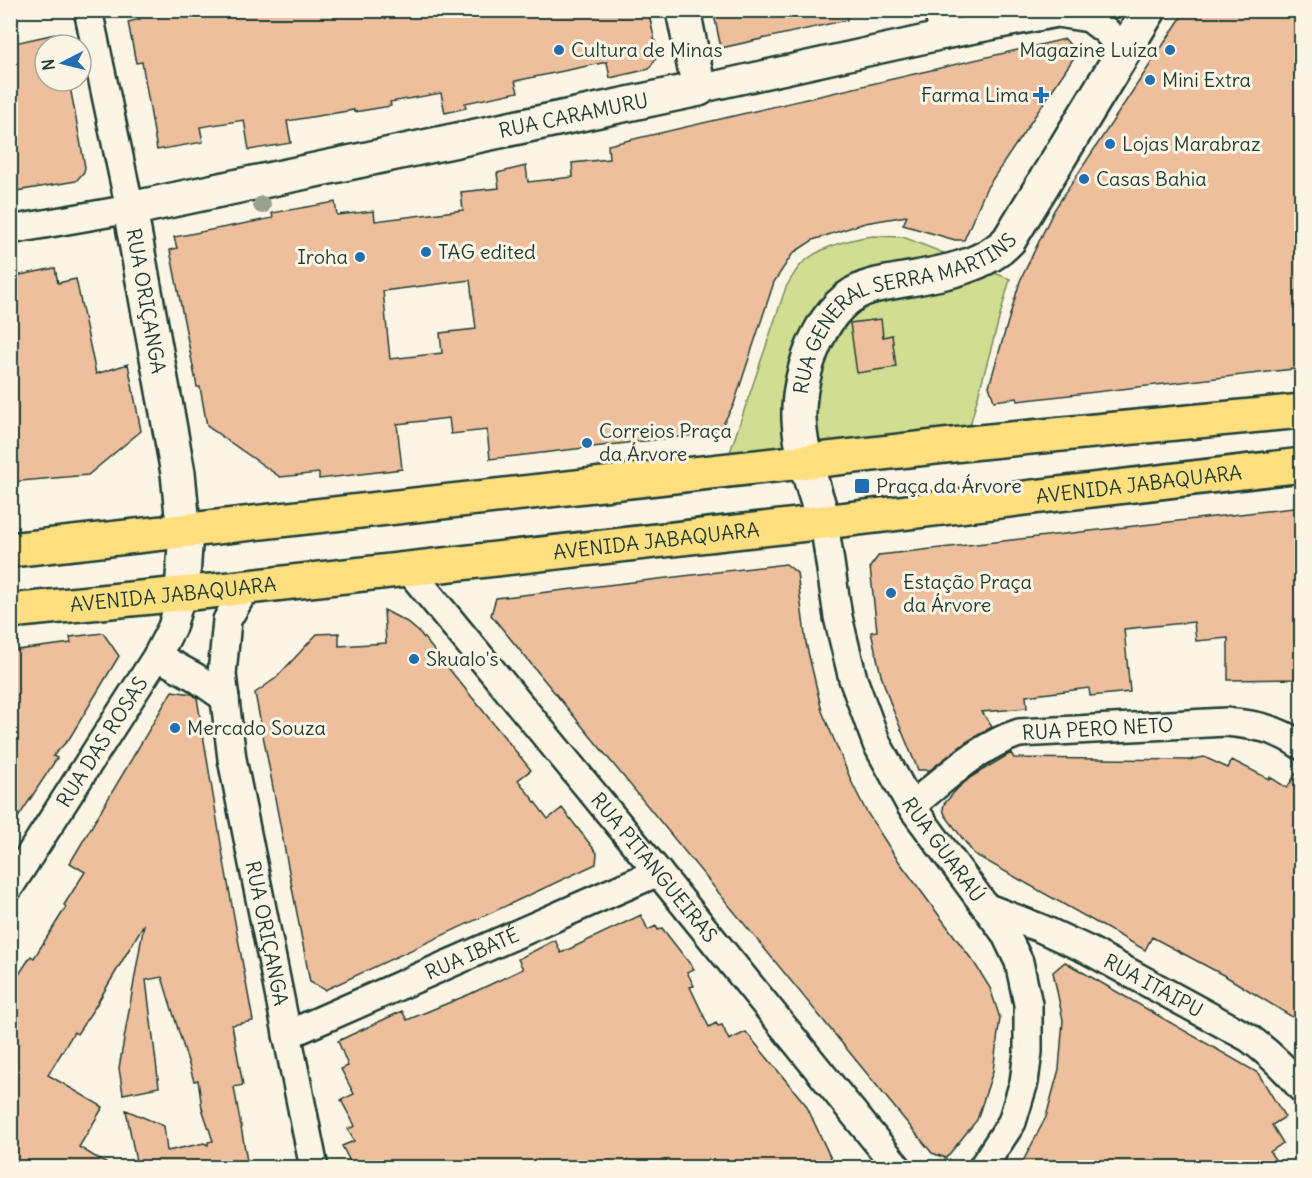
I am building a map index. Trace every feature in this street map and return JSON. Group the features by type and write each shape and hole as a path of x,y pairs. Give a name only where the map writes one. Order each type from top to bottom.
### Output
{"main road":[{"path":"10,550 980,442 1302,411"},
{"name":"AVENIDA JABAQUARA","path":"10,611 824,522 1302,465"}],"street":[{"name":"RUA ORIÇANGA","path":"88,10 129,209 177,474 184,532 182,593"},
{"path":"683,10 699,89"},
{"name":"RUA GENERAL SERRA MARTINS","path":"824,522 806,462 799,421 800,390 816,341 832,312 859,290 952,270 999,251 1009,240 1149,10"},
{"name":"RUA CARAMURU","path":"10,230 129,209 699,89 941,22 1030,17 1057,13 1075,15 1089,18 1105,30 1124,50"},
{"name":"RUA GUARAÚ","path":"824,522 838,617 853,679 877,744 911,806 988,908 1005,933 1019,962 1028,1004 1028,1052 1024,1082 1012,1122 982,1167"},
{"name":"RUA PITANGUEIRAS","path":"408,569 898,1167"},
{"name":"RUA ORIÇANGA","path":"247,586 226,620 222,674 232,759 314,1167"},
{"name":"RUA DAS ROSAS","path":"10,886 157,656 172,627 182,593"},
{"path":"157,656 195,677 225,698"},
{"name":"RUA PERO NETO","path":"911,806 990,746 1019,733 1226,722 1253,724 1274,730 1302,746"},
{"name":"RUA IBATÉ","path":"287,1035 658,872"},
{"name":"RUA ITAIPU","path":"988,908 1088,950 1249,1038 1286,1069 1302,1089"}],"green space":[{"name":"Praça da Árvore","path":"873,236 903,237 1010,279 969,429 729,455 786,287 795,272 806,260 823,250 843,242"}],"building":[{"path":"139,10 390,10 391,16 422,10 648,10 658,55 649,69 610,78 607,62 515,81 518,92 465,103 466,108 445,113 441,93 390,102 391,106 287,121 291,143 249,150 244,120 200,127 203,142 157,150 142,62 136,63 128,22 140,19"},
{"path":"713,10 846,10 847,20 721,48"},
{"path":"1186,10 1302,10 1302,368 1018,401 1017,398 994,401 989,386 1020,281 1054,210"},
{"path":"33,39 33,93 71,93 85,167 84,172 76,181 10,192 10,44"},
{"path":"1065,39 1077,53 986,189 964,240 955,240 903,225 907,216 865,223 843,230 813,240 793,253 774,282 734,404 723,424 712,433 490,459 487,430 451,434 449,418 397,424 402,469 319,479 319,473 280,477 207,426 170,250 177,248 174,237 273,218 272,213 335,202 337,215 374,211 375,221 463,210 461,192 499,188 497,173 526,166 528,182 573,177 572,163 609,159 608,145","holes":["470,280 476,329 440,333 442,353 390,359 383,291"]},
{"path":"55,268 58,283 76,279 96,374 128,364 141,431 88,475 10,482 10,277"},
{"path":"881,319 883,337 892,335 896,367 857,373 850,323"},
{"path":"1302,507 1302,679 1228,680 1228,638 1196,641 1194,622 1124,629 1130,692 1090,696 1089,688 1026,696 1027,708 982,712 992,727 966,742 930,770 918,770 891,705 871,632 877,631 870,567 879,555"},
{"path":"786,564 797,573 806,643 822,711 853,785 866,811 895,856 975,964 990,988 1000,1018 993,1071 977,1120 946,1158 932,1153 491,615 496,598"},
{"path":"384,610 407,622 420,633 531,770 518,780 548,819 562,808 597,853 596,864 325,990 310,982 255,693 276,678 317,634 339,633 339,646 386,643"},
{"path":"103,633 119,656 69,739 53,756 57,758 10,830 10,651 71,643 70,637"},
{"path":"172,691 192,694 197,698 253,1021 232,1025 243,1085 234,1087 247,1161 261,1167 137,1167 126,1110 164,1126 167,1151 204,1143 208,1145 208,1142 213,1141 202,1108 198,1080 194,1081 162,977 146,980 159,1087 123,1094 119,1068 144,924 95,1007 77,1034 74,1032 48,1075 103,1107 79,1147 112,1167 10,1167 10,988 31,956 34,958 66,907 64,905 85,872 70,863"},
{"path":"1011,753 1014,758 1189,760 1204,757 1228,768 1232,760 1269,779 1270,777 1287,788 1302,764 1302,1023 1227,977 1152,937 1145,950 974,854 945,815 944,804 971,777"},
{"path":"641,915 648,930 656,926 658,930 662,928 694,969 687,972 694,986 690,987 709,1027 716,1023 718,1026 722,1025 729,1040 746,1032 806,1105 832,1161 819,1167 353,1167 342,1146 354,1141 348,1129 355,1126 341,1100 354,1094 341,1069 348,1066 338,1041 402,1011 407,1020 470,994 523,969 518,959 555,940 561,953"},
{"path":"1065,962 1258,1073 1285,1117 1272,1125 1283,1143 1270,1152 1280,1167 1020,1167 1046,1117 1059,1069 1063,1020 1053,972"}],"place":[{"name":"Cultura de Minas","path":"559,50"},
{"name":"Magazine Luíza","path":"1170,50"},
{"name":"Mini Extra","path":"1150,80"},
{"name":"Farma Lima","path":"1041,95"},
{"name":"Lojas Marabraz","path":"1110,144"},
{"name":"Casas Bahia","path":"1084,179"},
{"name":"TAG edited","path":"426,252"},
{"name":"Iroha","path":"360,257"},
{"name":"Correios Praça da Árvore","path":"587,443"},
{"name":"Praça da Árvore","path":"862,486"},
{"name":"Estação Praça da Árvore","path":"891,593"},
{"name":"Skualo's","path":"414,659"},
{"name":"Mercado Souza","path":"175,728"}]}
